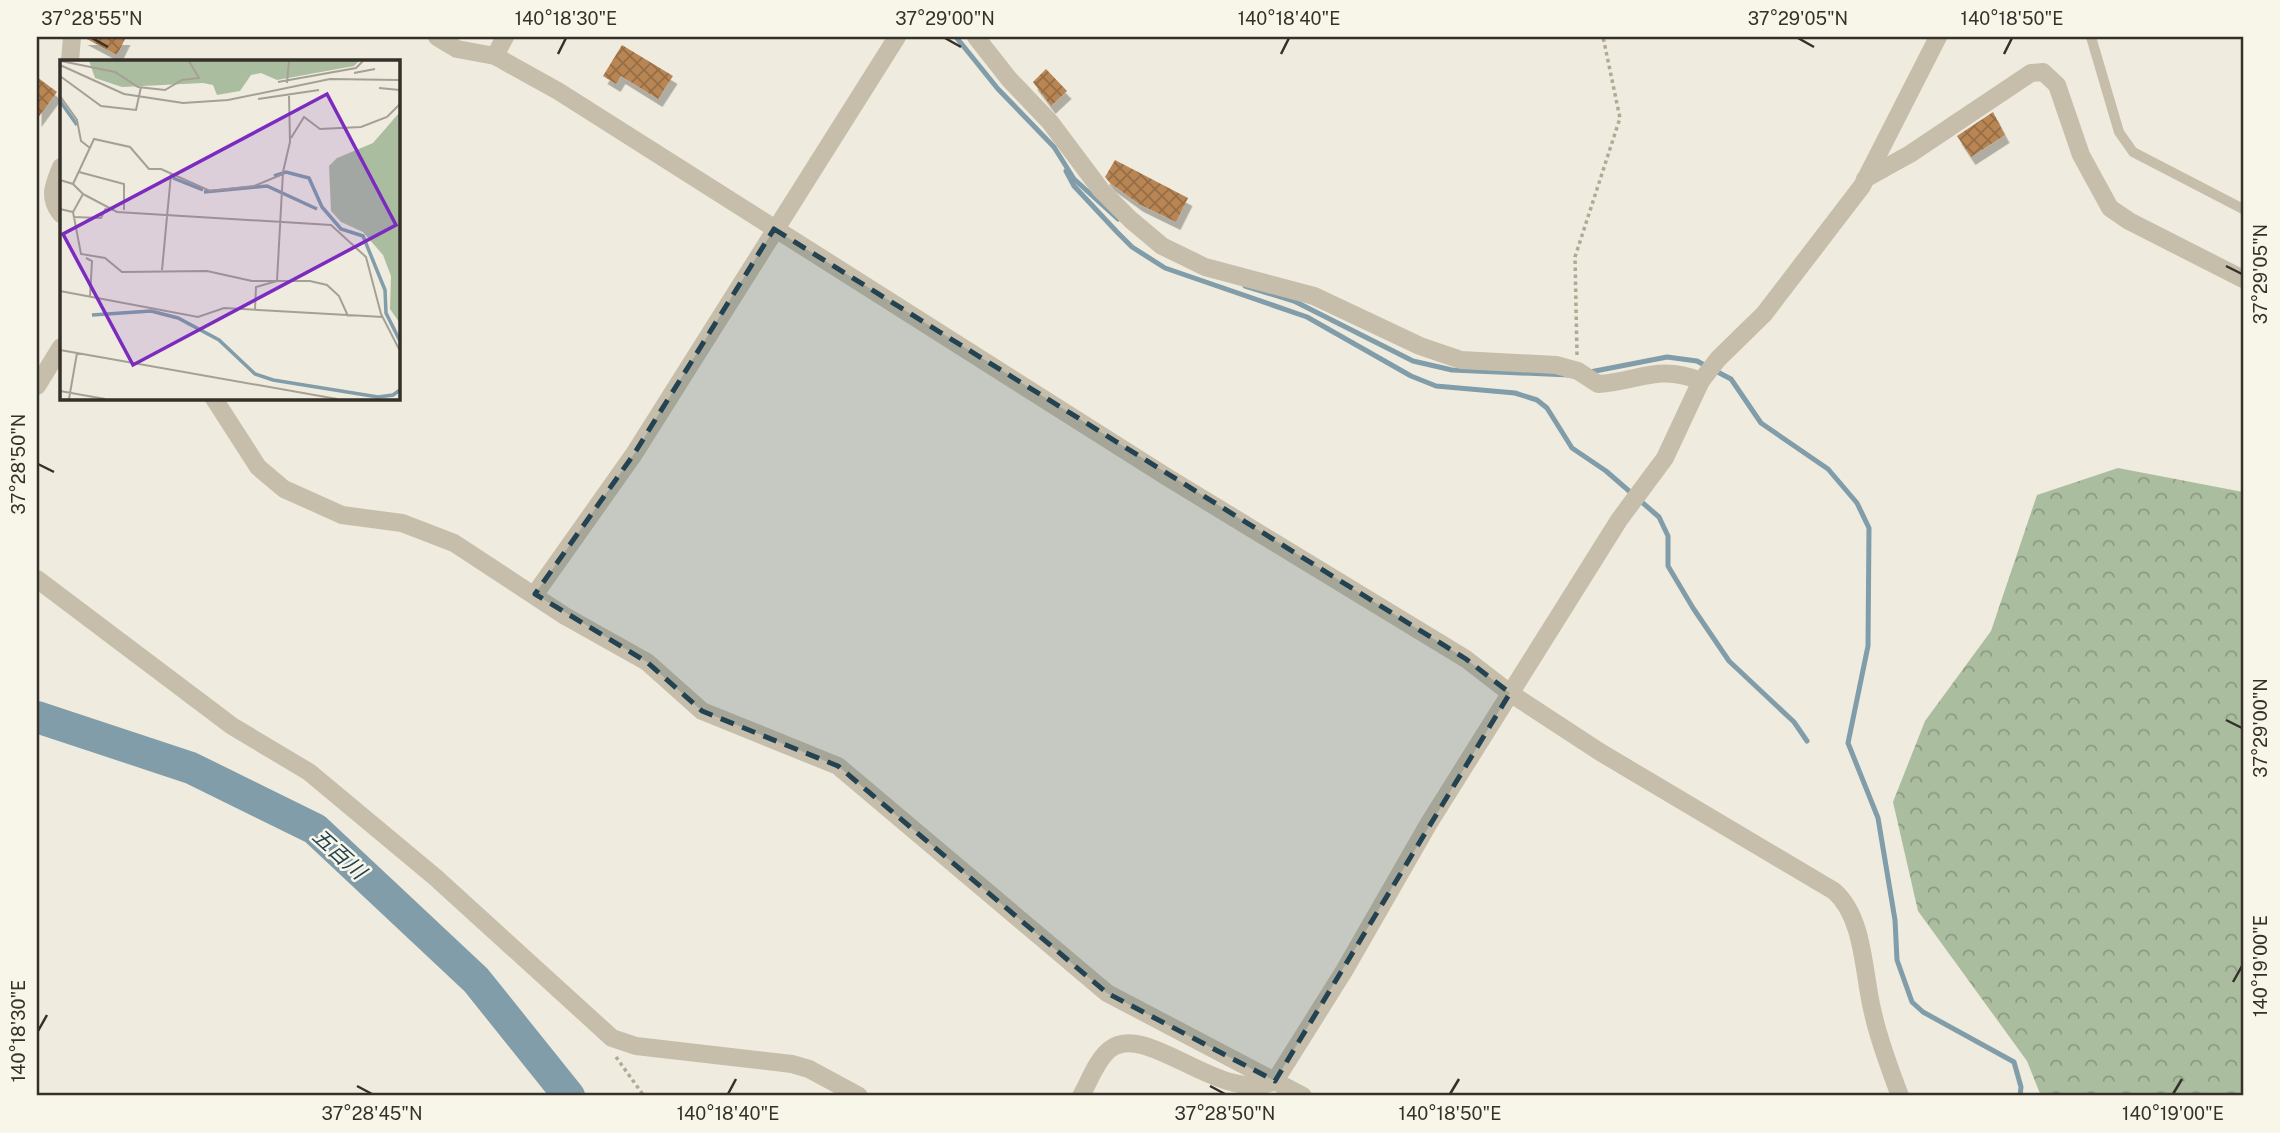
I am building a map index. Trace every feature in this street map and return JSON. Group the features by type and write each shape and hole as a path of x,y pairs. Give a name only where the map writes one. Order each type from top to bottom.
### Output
{"street":[{"path":"70,60 72,37"},
{"path":"437,37 457,49 495,56 558,91 1167,477 1466,659 1510,694 1600,752 1840,896 1855,926 1873,1017 1900,1096"},
{"path":"495,56 505,37"},
{"path":"535,594 634,454 897,37"},
{"path":"976,37 1009,79 1050,122 1101,190 1130,220 1162,246 1205,267 1314,296 1410,342 1461,360 1556,365 1578,371 1598,384 1660,372 1680,373 1701,382"},
{"path":"1081,1096 1108,1051 1134,1041 1211,1076 1240,1085 1263,1087 1275,1081 1344,971 1429,823 1619,520 1665,458 1701,382 1718,359 1764,314 1865,179 1938,37"},
{"path":"1865,179 1910,154 2031,73 2043,72 2057,85 2081,155 2110,208 2129,221 2243,279"},
{"path":"60,170 51,194 60,213"},
{"path":"37,386 60,349"},
{"path":"215,399 258,467 284,489 342,515 402,523 454,542 565,616 647,662 702,711 838,766 1107,992 1158,1022 1303,1096"},
{"path":"37,579 232,726 309,772 435,877 612,1038 636,1046 792,1064 809,1069 859,1096"}],"lane":[{"path":"2091,37 2119,132 2133,152 2243,209"}],"path":[{"path":"1578,371 1575,257 1620,118 1604,37"},
{"path":"612,1038 618,1060 644,1096"}],"highlighted area":[{"path":"774,229 1466,659 1510,693 1275,1081 1107,993 838,766 702,711 647,662 535,594 634,454"}],"green space":[{"path":"2118,468 2243,492 2243,1096 2041,1096 2027,1061 1918,911 1893,802 1925,721 1991,631 2037,495"}],"building":[{"path":"83,37 126,37 117,55"},
{"path":"622,45 673,76 658,99 621,76 616,84 603,76"},
{"path":"1046,69 1067,91 1051,106 1033,82"},
{"path":"37,77 57,92 37,119"},
{"path":"1993,112 2005,135 1971,157 1957,136"},
{"path":"1115,160 1188,198 1176,222 1139,204 1110,183 1105,177"}],"waterway":[{"path":"956,37 998,89 1054,147 1074,179 1118,219"},
{"path":"1066,171 1074,186 1132,247 1165,268 1307,317 1411,376 1436,386 1515,393 1537,400 1547,408 1572,448 1606,471 1659,517 1668,536 1668,566 1693,608 1729,661 1794,722 1807,741"},
{"path":"1245,286 1294,301 1413,361 1452,370 1570,375"},
{"path":"1590,372 1667,357 1697,361 1731,379 1761,423 1828,469 1857,503 1869,528 1868,646 1848,743 1878,818 1895,920 1897,960 1912,1002 1923,1012 2014,1062 2021,1087 2020,1096"},
{"name":"五百川","path":"37,717 191,768 315,829 476,980 569,1096"}]}
